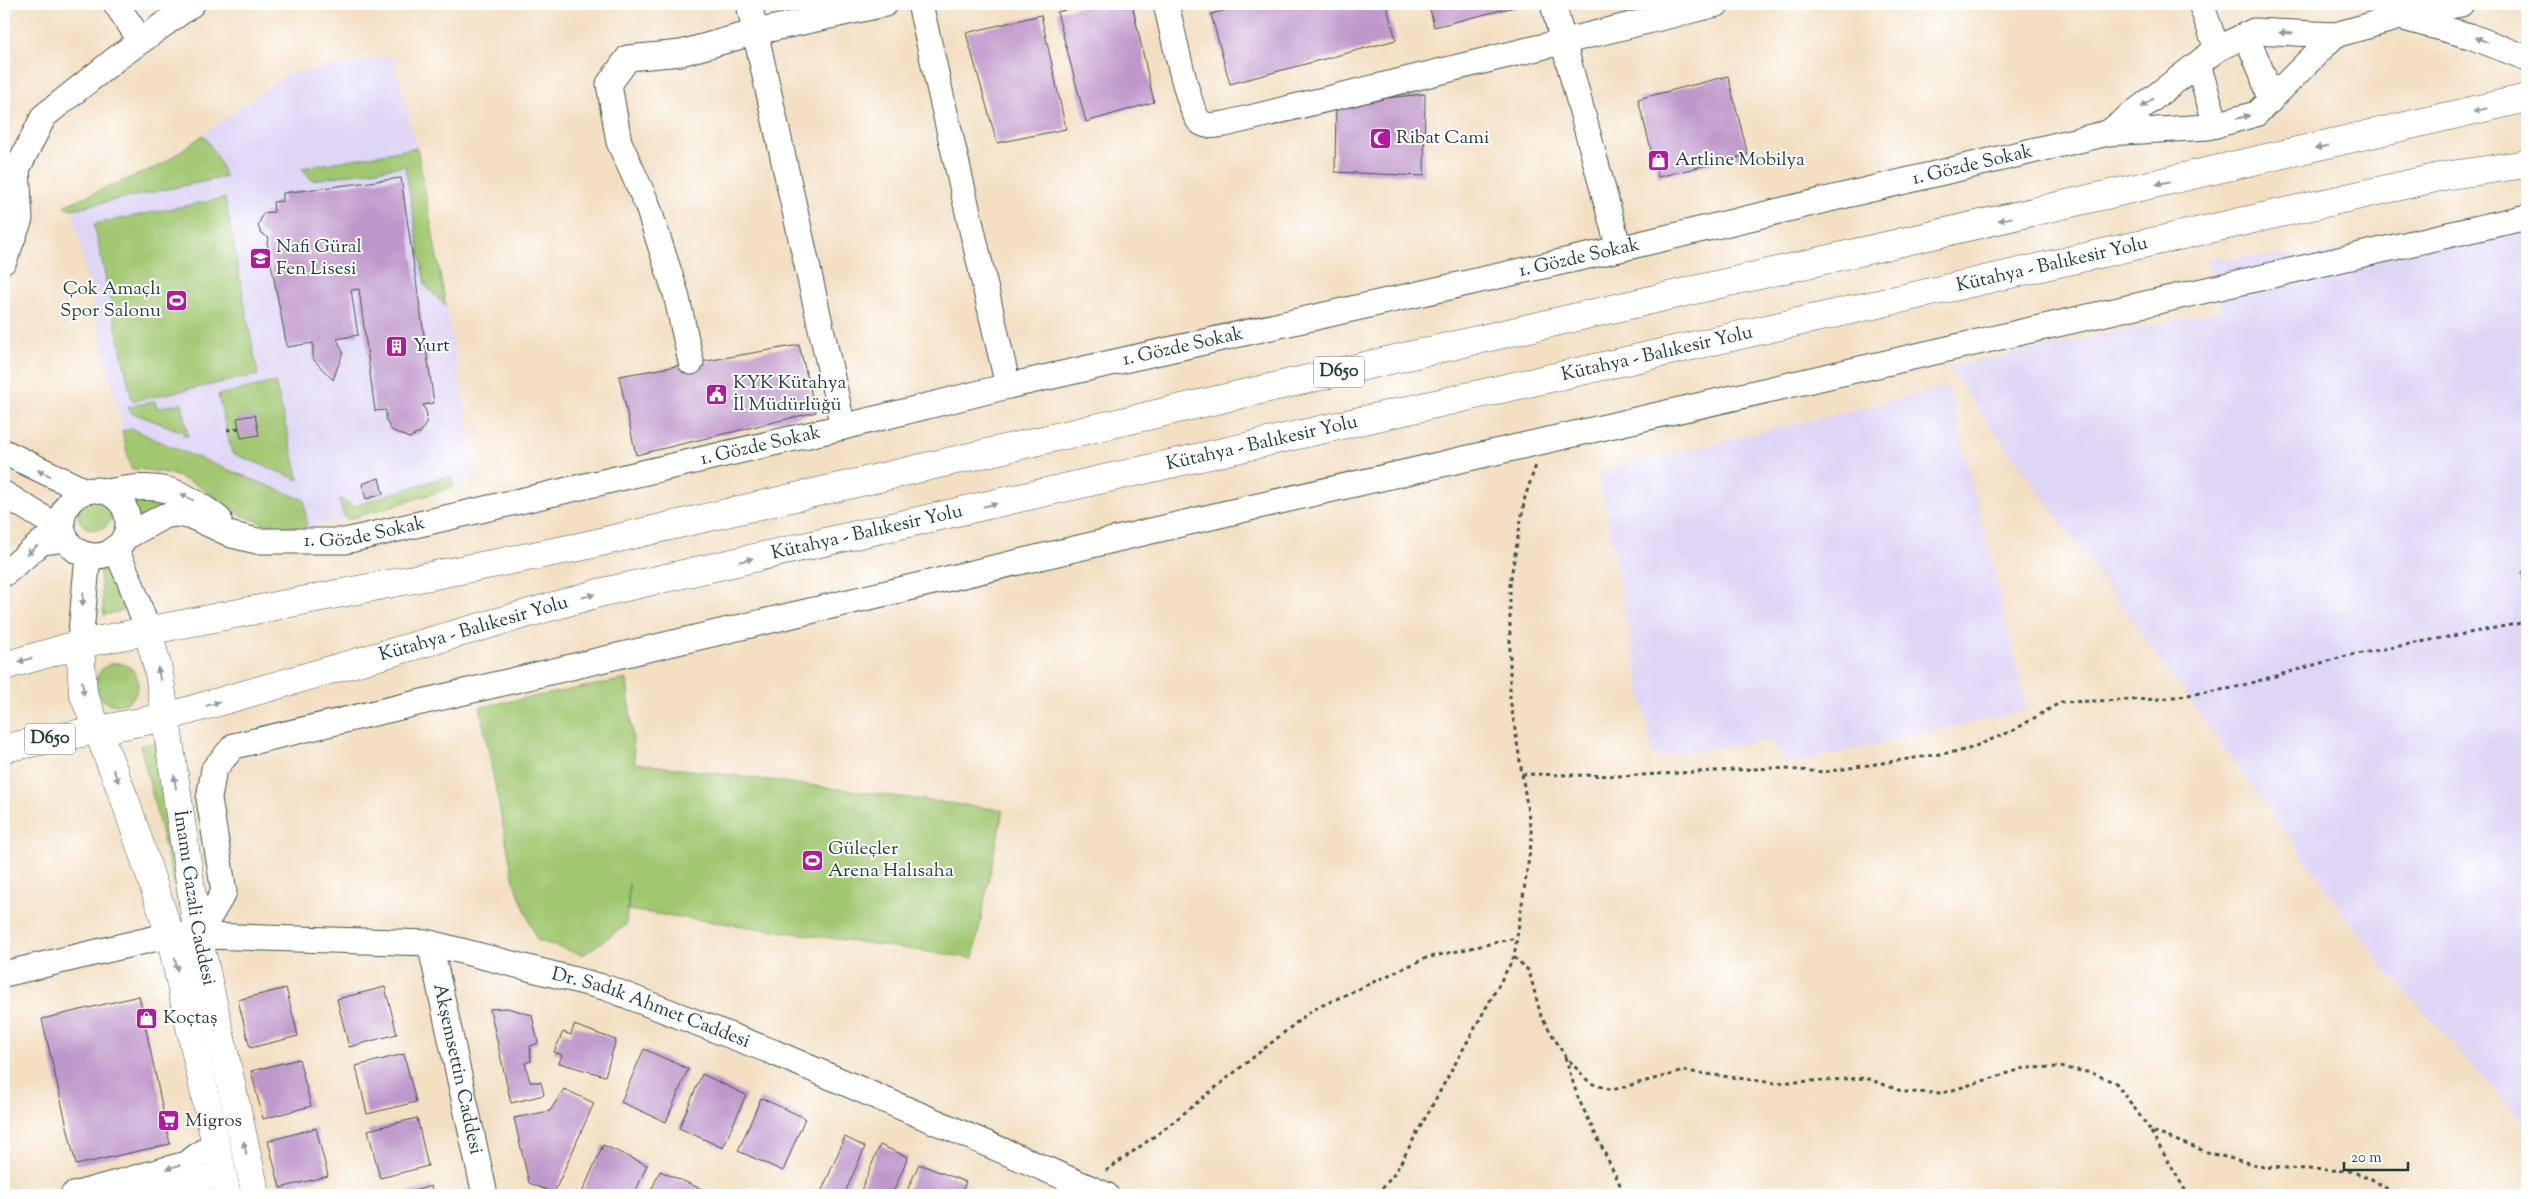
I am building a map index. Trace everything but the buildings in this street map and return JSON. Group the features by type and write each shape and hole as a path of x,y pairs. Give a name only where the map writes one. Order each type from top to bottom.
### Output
{"main road":[{"name":"D650","path":"148,631 580,547 2527,98"},
{"name":"Kütahya - Balıkesir Yolu","path":"4,748 166,717 599,593 2444,176 2527,164"},
{"path":"4,666 80,644 148,631"},
{"name":"İmamı Gazali Caddesi","path":"148,631 159,673 198,936 256,1195"},
{"name":"İmamı Gazali Caddesi","path":"80,644 83,693 126,800 170,935 225,1185"}],"street":[{"path":"116,4 141,41"},
{"path":"4,261 17,169 44,116 192,4"},
{"path":"750,4 843,427"},
{"path":"691,362 676,294 650,213 619,142 609,84 628,58 681,53 756,32 885,4"},
{"path":"920,4 1008,386"},
{"path":"1166,4 1189,99 1198,120 1207,126 1225,124 1718,4"},
{"path":"1553,4 1561,41 1619,249"},
{"path":"2201,4 2216,125"},
{"path":"2108,132 2216,125 2256,114 2335,35 2398,10 2461,4"},
{"path":"2398,10 2527,58"},
{"path":"2108,132 2207,56 2254,31 2335,35"},
{"path":"2246,35 2262,73 2270,101"},
{"name":"1. Gözde Sokak","path":"258,541 345,541 843,427 1008,386 1619,249 2108,132"},
{"path":"198,936 224,892 208,800 214,769 234,746 698,635 2527,217"},
{"path":"4,452 96,492 116,498 127,517 119,543 148,631"},
{"path":"65,534 64,510 76,496 151,486 166,489 189,498 233,529 258,541"},
{"path":"4,494 65,534 79,552 88,554 106,553 164,516 176,514 193,518 232,535 258,541"},
{"path":"4,574 42,542 65,534"},
{"path":"80,644 88,554"},
{"name":"Dr. Sadık Ahmet Caddesi","path":"4,974 170,935 430,943 607,988 773,1052 984,1144 1096,1190"},
{"name":"Akşemsettin Caddesi","path":"430,943 489,1193"},
{"path":"73,1195 186,1164 215,1143"},
{"path":"152,1195 186,1182 225,1185"}],"path":[{"path":"227,430 239,428"},
{"path":"1377,1195 1395,1173 1514,957 1532,837 1510,698 1510,583 1525,497 1545,441"},
{"path":"1522,774 1621,776 1773,768 1824,772 1966,750 2014,730 2061,702 2161,699 2233,688 2346,656 2527,622"},
{"path":"1096,1190 1163,1130 1312,1010 1426,958 1516,938"},
{"path":"1514,957 1529,970 1541,1016 1565,1056 1590,1083 1612,1090 1684,1071 1775,1084 1866,1078 1904,1092 1944,1093 2025,1068 2060,1067 2092,1073 2116,1083 2151,1131 2188,1195"},
{"path":"1565,1056 1578,1098 1625,1195"},
{"path":"2151,1131 2210,1153 2264,1166 2350,1171 2370,1178 2397,1195"}],"shaded area":[{"name":"Nafi Güral Fen Lisesi","path":"393,56 417,148 478,479 347,520 301,527 276,526 251,519 227,507 207,491 184,478 158,470 131,469 72,209 63,206 161,165 286,74"},
{"path":"2527,231 2527,1127 2380,963 1948,367 2221,311 2206,259 2325,253"},
{"path":"1949,387 2028,710 1786,765 1771,741 1653,757 1598,471"}],"green space":[{"path":"203,135 215,153 226,177 72,209 63,206 161,165"},
{"path":"417,148 446,307 425,285 405,166 312,180 302,168"},
{"name":"Çok Amaçlı Spor Salonu","path":"225,198 258,375 132,401 94,224"},
{"path":"275,382 299,480 232,453 218,395"},
{"path":"155,401 157,408 182,403 188,436 184,436 183,432 130,412 128,407"},
{"path":"132,429 174,448 304,500 307,526 275,525 254,520 235,512 190,481 151,470 131,469 122,431"},
{"path":"443,477 451,478 454,487 347,520 344,517 339,499 354,506"},
{"path":"95,496 107,501 112,513 107,525 95,530 83,525 78,513 83,501"},
{"path":"129,500 147,502 163,510 133,526"},
{"path":"105,566 124,610 104,615 99,567"},
{"path":"117,663 132,669 138,684 132,699 117,705 102,699 96,684 102,669"},
{"name":"Güleçler Arena Halısaha","path":"627,679 635,763 1003,810 973,958 628,910 629,883 626,925 583,955 537,940 514,882 480,707"},
{"path":"158,742 180,908 140,745"}],"place":[{"name":"Ribat Cami","path":"1380,138"},
{"name":"Artline Mobilya","path":"1659,160"},
{"name":"Nafi Güral Fen Lisesi","path":"260,258"},
{"name":"Çok Amaçlı Spor Salonu","path":"177,300"},
{"name":"Yurt","path":"397,346"},
{"name":"KYK Kütahya İl Müdürlüğü","path":"717,394"},
{"name":"Güleçler Arena Halısaha","path":"812,860"},
{"name":"Koçtaş","path":"147,1018"},
{"name":"Migros","path":"169,1121"}]}
